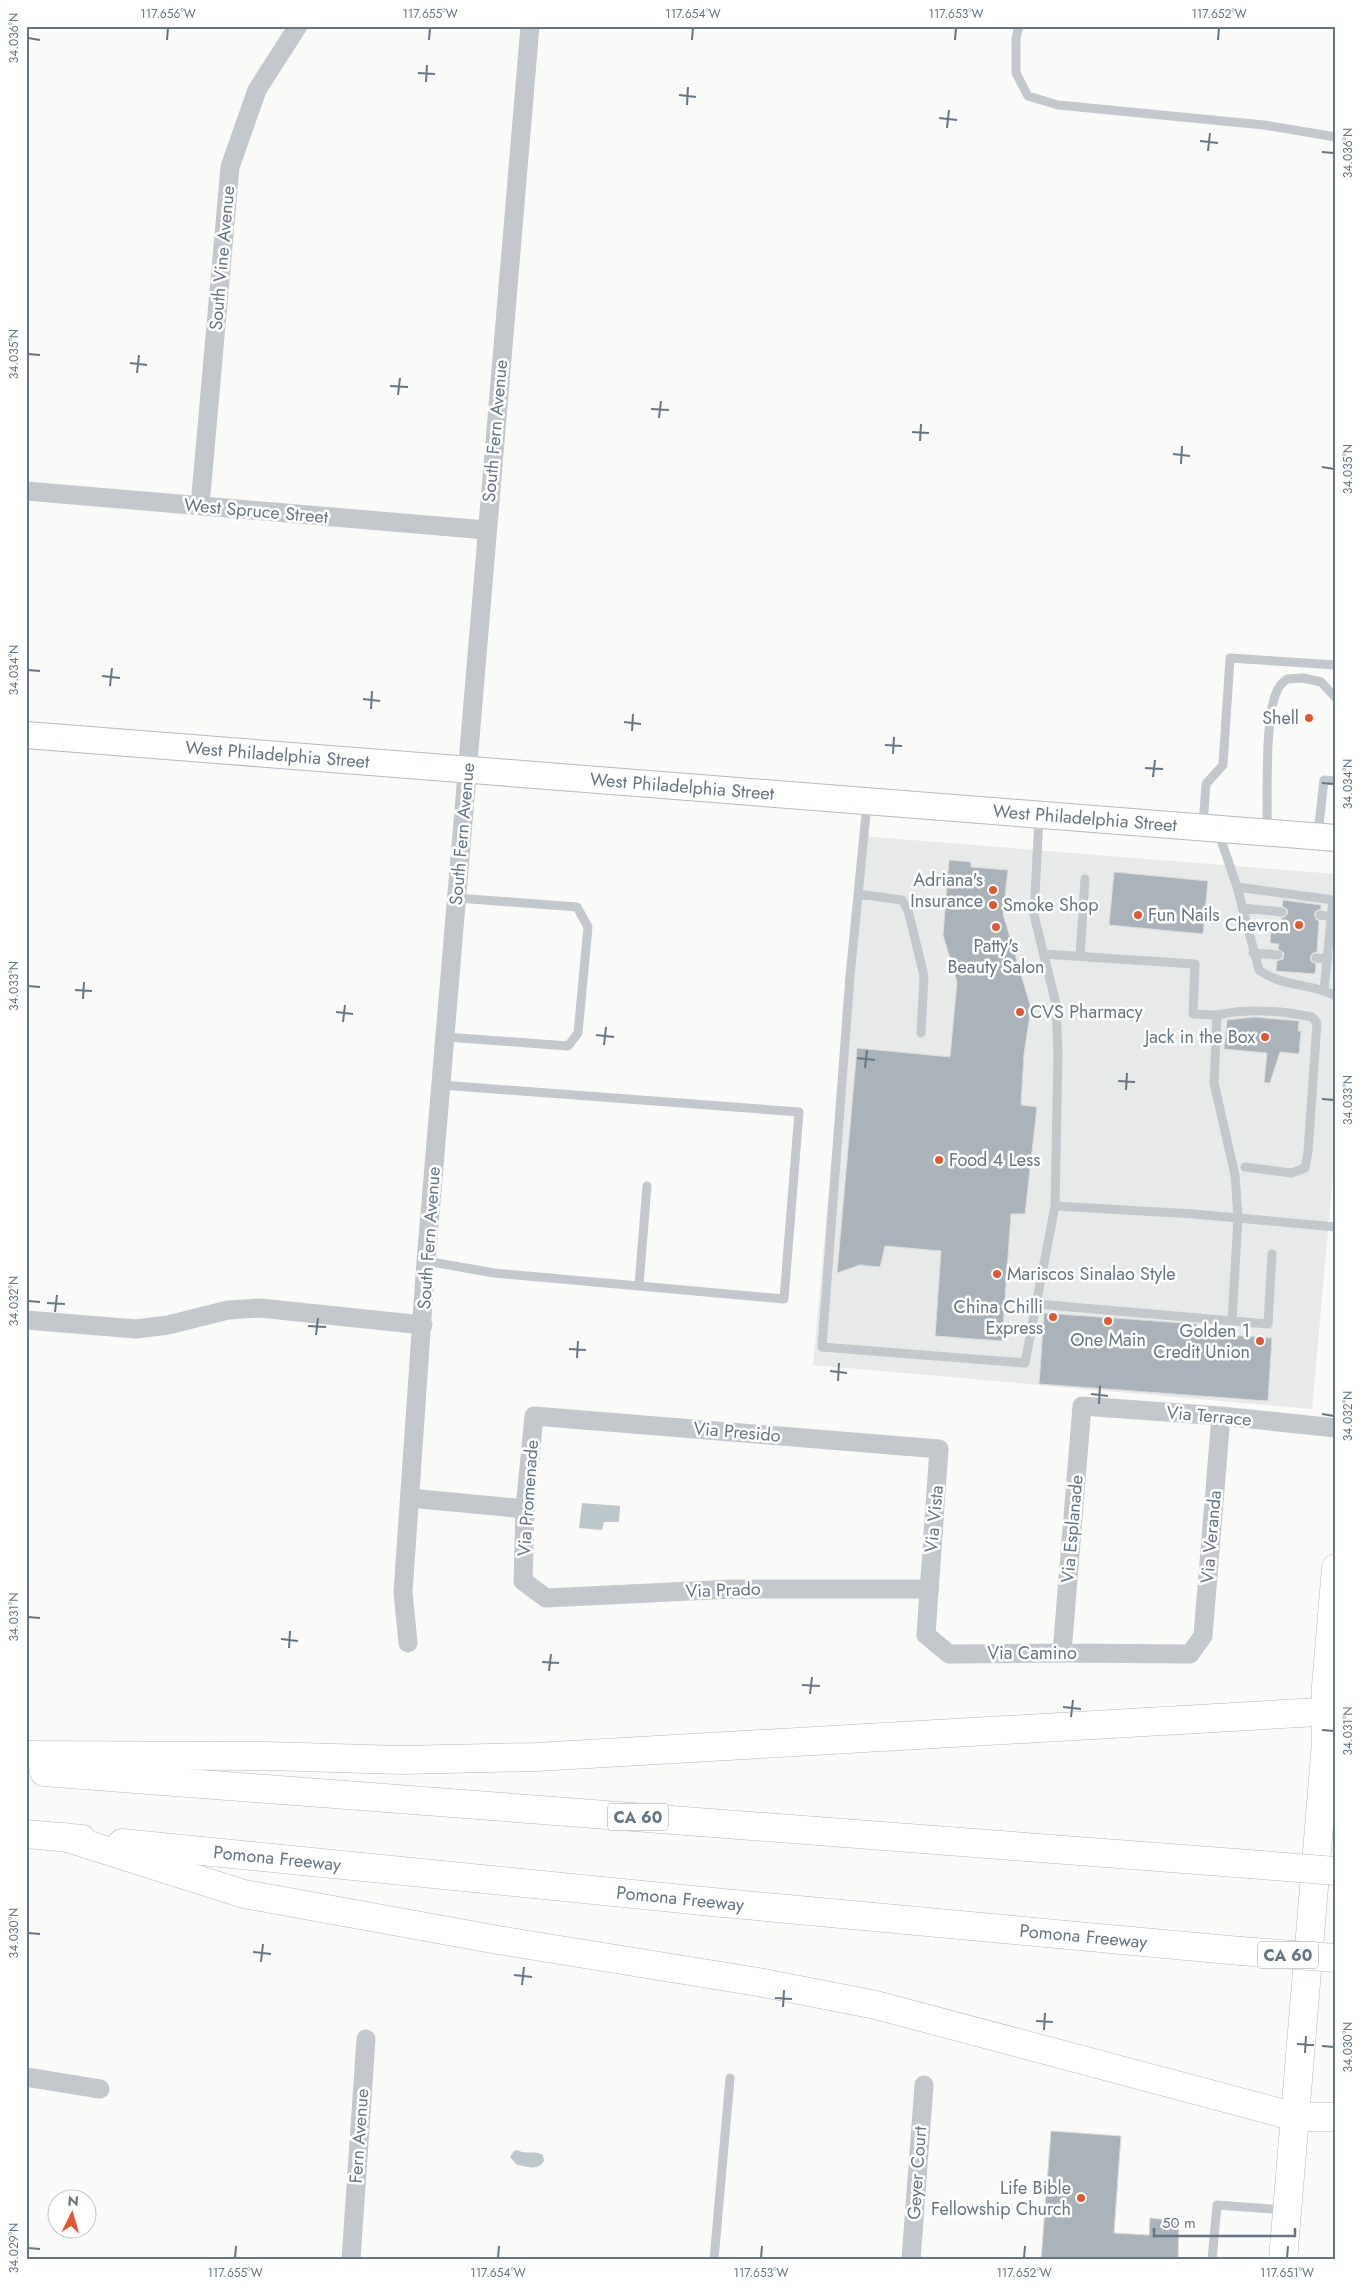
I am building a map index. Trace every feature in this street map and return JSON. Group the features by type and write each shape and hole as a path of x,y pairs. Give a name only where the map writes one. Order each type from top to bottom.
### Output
{"main road":[{"name":"West Philadelphia Street","path":"26,735 1327,838"},
{"path":"1283,2260 1326,1743 1331,1711 1326,1686 1336,1568"},
{"path":"26,1755 267,1756 401,1760 536,1757 1331,1711"},
{"name":"CA 60","path":"26,1770 1336,1872"},
{"name":"Pomona Freeway","path":"26,1834 723,1903 1240,1951 1336,1958"},
{"path":"64,1837 244,1894 498,1940 758,1982 876,2005 1296,2117 1336,2118"}],"street":[{"name":"South Vine Avenue","path":"200,506 230,167 256,90 298,26"},
{"name":"South Fern Avenue","path":"408,1643 403,1592 426,1261 446,1037 486,530 530,26"},
{"name":"West Spruce Street","path":"26,491 486,530"},
{"path":"26,1320 136,1329 168,1326 228,1310 260,1308 423,1325"},
{"name":"Via Terrace","path":"1082,1406 1221,1416 1336,1428"},
{"name":"Via Esplanade","path":"1062,1653 1082,1406"},
{"name":"Via Presido","path":"534,1416 939,1448"},
{"name":"Via Promenade","path":"523,1581 525,1509 534,1416"},
{"name":"Via Veranda","path":"1190,1654 1203,1636 1221,1416"},
{"name":"Via Vista","path":"928,1589 939,1448"},
{"path":"410,1498 525,1509"},
{"name":"Via Prado","path":"523,1581 546,1598 733,1589 928,1589"},
{"name":"Via Camino","path":"928,1589 926,1635 949,1654 1190,1654"},
{"name":"Fern Avenue","path":"350,2260 366,2038"},
{"path":"26,2077 100,2088"},
{"name":"Geyer Court","path":"911,2260 924,2086"}],"lane":[{"path":"1019,26 1016,38 1016,74 1028,96 1058,105 1264,124 1336,137"},
{"path":"1336,665 1230,658 1223,765 1206,784 1210,828 1237,887 1259,970 1270,978 1324,990 1336,996"},
{"path":"1267,833 1269,739 1272,705 1277,689 1287,679 1303,678 1321,682 1336,698"},
{"path":"1327,838 1324,780 1336,780"},
{"path":"867,802 850,976 822,1347 1025,1364 1054,1206 1058,1054 1056,1004 1034,915 1039,815"},
{"path":"1080,956 1085,879"},
{"path":"1237,887 1335,900 1324,990"},
{"path":"858,894 902,900 908,910 924,976 921,1033"},
{"path":"446,1037 568,1046 578,1033 588,927 577,907 457,898"},
{"path":"1242,908 1282,912"},
{"path":"1320,916 1332,917"},
{"path":"1253,953 1278,955"},
{"path":"1043,954 1195,964 1193,1014 1217,1015 1238,1010 1312,1017 1316,1024 1308,1152 1305,1168 1291,1173 1245,1167"},
{"path":"1316,958 1328,959"},
{"path":"1217,1015 1214,1083 1236,1175 1238,1218 1232,1321"},
{"path":"426,1261 494,1273 784,1299 799,1112 442,1085"},
{"path":"640,1285 647,1186"},
{"path":"1054,1206 1336,1226"},
{"path":"1036,1304 1268,1324 1272,1254"},
{"path":"714,2260 730,2078"},
{"path":"1212,2260 1217,2204 1287,2211"}],"shaded area":[{"path":"861,836 1336,874 1336,1142 1312,1409 813,1365"},
{"path":"582,1503 620,1506 619,1522 604,1522 602,1530 579,1528"},
{"path":"517,2150 543,2155 544,2161 535,2167 516,2164 510,2157"}],"building":[{"name":"Food 4 Less","path":"949,860 971,862 971,867 1008,870 1003,914 1031,1008 1024,1054 1021,1105 1037,1107 1025,1214 1011,1214 1002,1341 935,1336 941,1251 885,1246 880,1267 860,1265 837,1273 857,1048 950,1057 957,982 943,935"},
{"path":"1114,872 1208,881 1203,934 1109,925"},
{"path":"1283,900 1321,905 1321,909 1314,914 1319,921 1317,952 1313,953 1310,957 1311,961 1316,964 1315,974 1276,971 1277,961 1283,959 1284,953 1278,949 1279,944 1270,943 1271,926 1281,926 1281,918 1285,917 1288,913 1287,909 1282,906"},
{"name":"Jack in the Box","path":"1254,1017 1299,1021 1298,1031 1301,1031 1299,1054 1280,1052 1270,1083 1264,1082 1267,1053 1224,1049 1227,1020"},
{"path":"1044,1313 1197,1324 1196,1333 1272,1338 1268,1401 1039,1384"},
{"name":"Life Bible Fellowship Church","path":"1051,2131 1121,2136 1114,2233 1149,2235 1150,2218 1179,2221 1178,2260 1041,2260"}],"place":[{"name":"Shell","path":"1309,718"},
{"name":"Adriana's Insurance","path":"993,890"},
{"name":"Smoke Shop","path":"993,905"},
{"name":"Fun Nails","path":"1138,915"},
{"name":"Chevron","path":"1299,925"},
{"name":"Patty's Beauty Salon","path":"996,927"},
{"name":"CVS Pharmacy","path":"1020,1012"},
{"name":"Jack in the Box","path":"1265,1037"},
{"name":"Food 4 Less","path":"939,1160"},
{"name":"Mariscos Sinalao Style","path":"997,1274"},
{"name":"China Chilli Express","path":"1053,1317"},
{"name":"One Main","path":"1108,1321"},
{"name":"Golden 1 Credit Union","path":"1260,1341"},
{"name":"Life Bible Fellowship Church","path":"1081,2198"}]}
